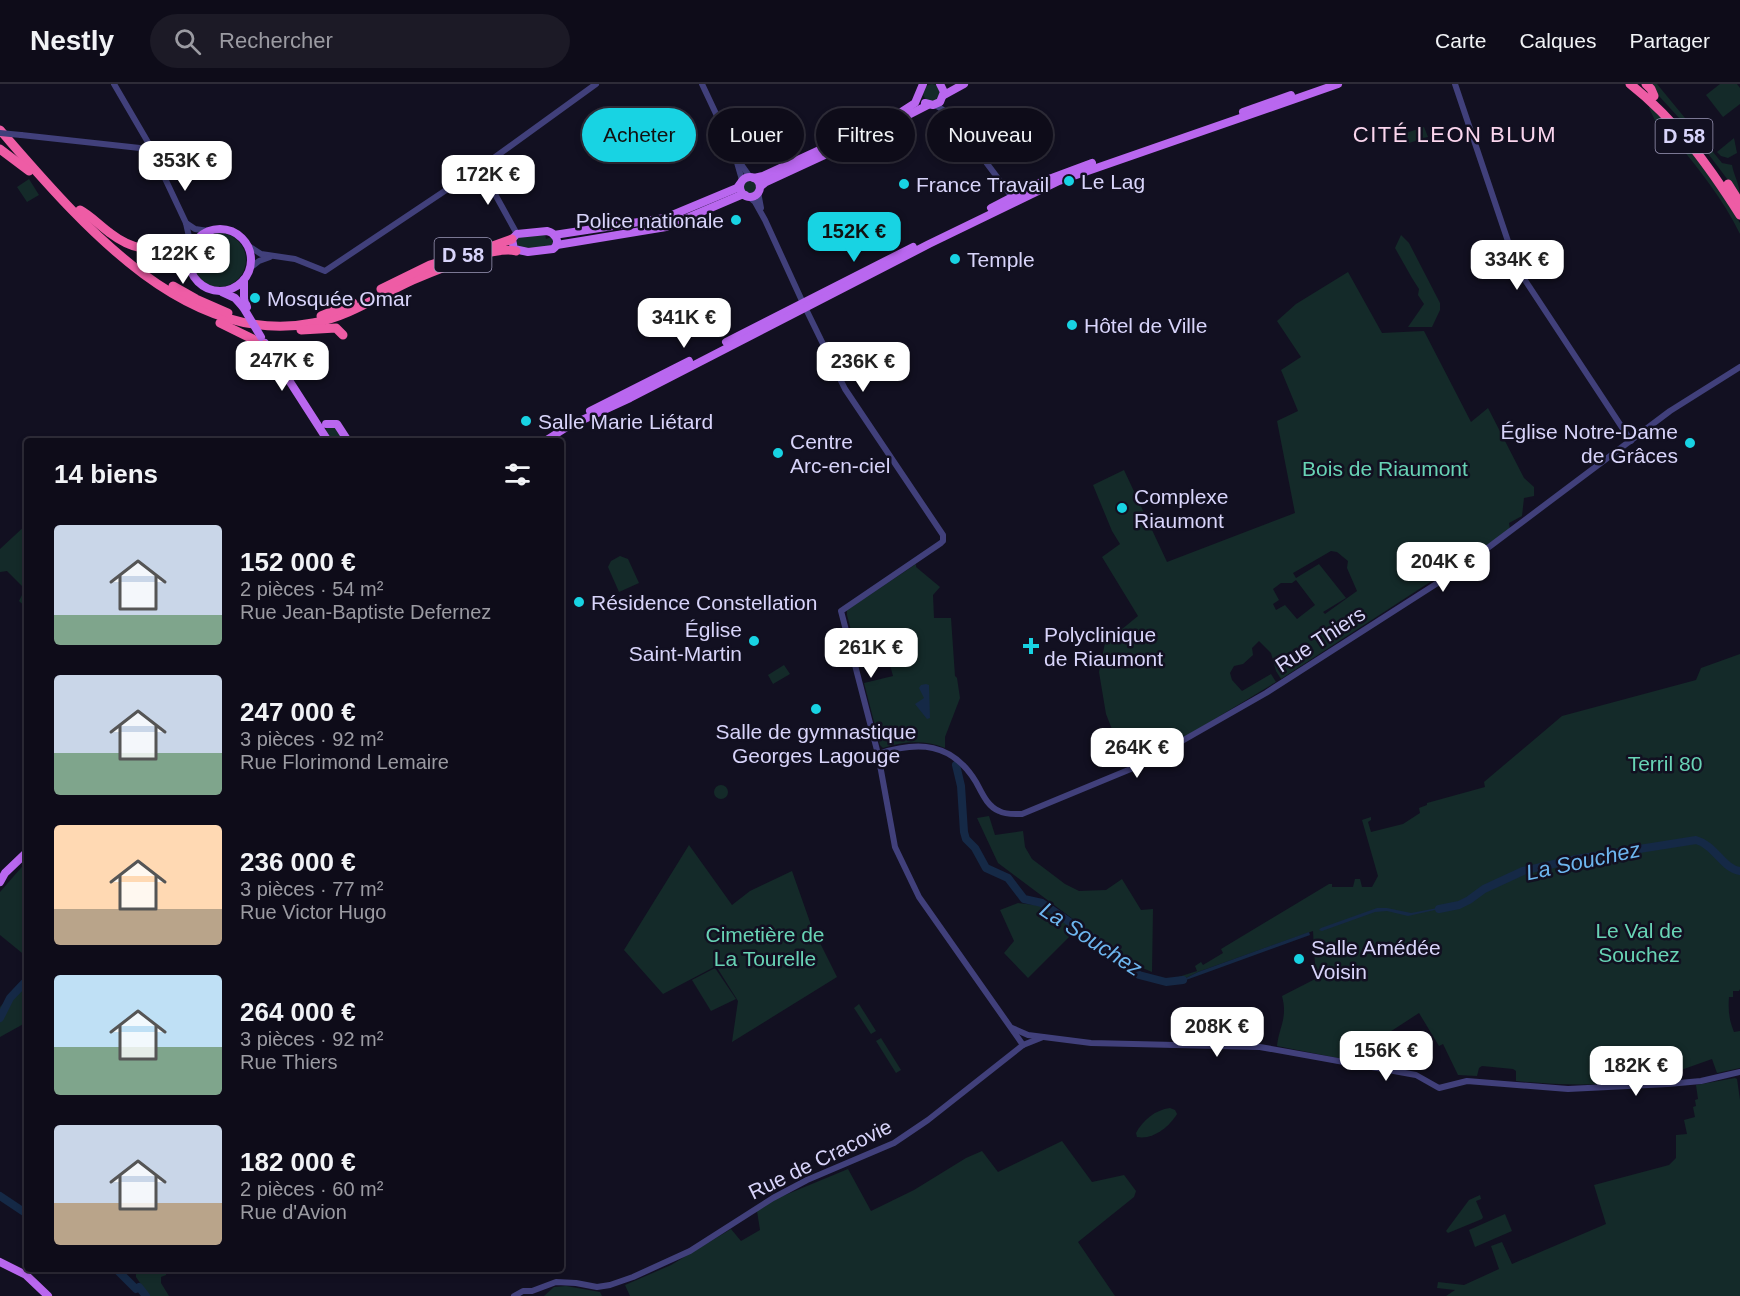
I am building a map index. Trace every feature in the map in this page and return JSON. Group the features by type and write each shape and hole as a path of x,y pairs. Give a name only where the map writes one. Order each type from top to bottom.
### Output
{"highway":[{"name":"D 58","path":"1630,84 1680,131 1713,174 1740,215"},
{"name":"D 58","path":"1639,84 1684,127 1706,153 1740,202"},
{"path":"1646,84 1654,96"},
{"name":"D 58","path":"0,122 80,210 126,252 188,295 236,316 277,322 319,316 351,304 430,265 504,243 514,236"},
{"name":"D 58","path":"0,132 82,222 111,248 145,275 186,301 234,322 275,328 326,321 433,272 496,251 516,251"},
{"path":"0,149 26,168 45,186 50,186"},
{"path":"80,210 112,235 142,249 165,250 191,247"},
{"path":"186,301 188,306 265,340"},
{"path":"275,328 310,330 336,328 343,335"}],"main road":[{"path":"937,101 943,89 940,84"},
{"path":"915,109 937,101 964,84"},
{"path":"1016,198 1041,182 1082,166 1324,84"},
{"path":"550,438 804,305 1016,198 1092,168 1338,84"},
{"path":"921,87 921,100 937,101"},
{"path":"912,108 921,87"},
{"path":"762,184 747,180 732,190 665,218 554,235 547,231 514,236 512,246 516,251 553,249 557,245 657,229 683,221 741,195 747,196 762,184 816,157"},
{"path":"747,180 741,190 747,196"},
{"path":"221,291 234,288 244,279 250,268 251,256 247,245 240,237 231,231 220,229 208,231 198,237 191,247 188,260 194,278 203,286 235,298 245,307 315,418 325,428 327,438"},
{"path":"554,235 557,245"},
{"path":"244,279 245,307"},
{"path":"541,438 567,421 804,305"},
{"path":"325,428 337,424 346,438"},
{"path":"0,882 5,873 24,854"},
{"path":"0,1262 26,1275 48,1296"}],"street":[{"path":"114,84 149,144 186,223 191,247"},
{"path":"247,245 261,254 295,259 325,271 480,167 596,84"},
{"path":"702,84 747,180"},
{"path":"1455,84 1517,268 1631,441"},
{"path":"937,101 1016,198"},
{"path":"0,132 150,149"},
{"path":"480,167 514,236"},
{"path":"762,184 765,220"},
{"path":"747,196 755,202 765,220 846,389 944,538 941,543 841,611 878,754 893,843 915,889 1023,1044 1028,1035"},
{"path":"186,223 195,229 208,231"},
{"path":"250,268 259,261 274,256"},
{"name":"Rue Thiers","path":"878,754 912,746 931,747 945,752 963,764 993,807 1010,814 1022,814 1138,766 1266,693 1461,568 1670,411 1740,367"},
{"path":"1012,1028 1028,1035 1091,1043 1260,1047 1416,1075 1439,1088 1467,1081 1568,1089 1701,1081 1740,1072"},
{"name":"Rue de Cracovie","path":"514,1296 523,1291 564,1282 597,1287 610,1285 690,1251 773,1198 805,1181 894,1143 928,1120 1023,1044 1044,1037"},
{"path":"528,1291 537,1296 549,1285"}],"green space":[{"path":"932,84 938,87 941,93 938,99 932,102 926,99 923,93 926,87"},
{"path":"1648,84 1657,84 1722,163 1732,165 1740,196 1691,131"},
{"path":"1720,84 1737,84 1740,88 1740,104 1723,117 1706,95"},
{"path":"1650,106 1688,146 1733,211 1740,223 1740,234 1718,196 1683,150 1674,139 1666,143"},
{"path":"1424,127 1428,137 1409,143 1406,133"},
{"path":"1734,138 1737,153 1728,158 1721,156 1717,152"},
{"path":"29,179 39,195 27,202 17,187"},
{"path":"750,180 755,182 757,187 755,192 750,194 745,192 743,187 745,182"},
{"path":"214,233 224,233 234,237 242,245 246,260 242,275 234,283 224,287 214,287 204,283 196,275 192,265 192,255 196,245 204,237"},
{"path":"545,234 546,239 552,237 553,243 549,247 520,248 516,245 518,237"},
{"path":"1401,235 1409,243 1440,303 1440,310 1432,327 1408,327 1424,304 1418,295 1419,289 1395,248"},
{"name":"Bois de Riaumont","path":"1348,272 1382,333 1424,331 1471,422 1488,408 1524,478 1534,487 1534,496 1524,498 1522,516 1509,523 1510,530 1281,679 1271,653 1259,641 1252,648 1253,655 1243,664 1234,666 1230,673 1232,680 1242,691 1271,674 1276,682 1170,746 1159,740 1153,730 1144,734 1148,743 1126,755 1115,737 1106,714 1099,672 1105,643 1138,616 1102,557 1120,544 1112,531 1093,485 1124,470 1167,562 1295,513 1277,421 1298,411 1281,370 1301,357 1277,321 1296,304","holes":["1331,551 1337,552 1348,561 1347,568 1357,591 1325,614 1323,612 1346,598 1319,564 1296,578 1293,573","1296,580 1315,605 1297,619 1285,605 1276,610 1273,604 1279,600 1273,589 1281,583 1292,583"]},
{"path":"336,426 343,438 330,438 327,427"},
{"path":"24,527 24,588 7,571 0,572 0,549"},
{"path":"620,556 628,559 639,583 619,592 608,567 611,561"},
{"path":"916,564 916,567 940,587 933,595 934,618 951,618 955,676 960,698 945,737 945,748 914,742 883,748 880,745 864,683 893,676 886,650 858,657 847,610"},
{"path":"24,591 24,605 19,601"},
{"name":"Le Val de Souchez","path":"1740,654 1740,989 1733,991 1733,997 1729,997 1729,1006 1734,1032 1740,1031 1740,1068 1717,1073 1712,1059 1667,1075 1641,1077 1638,1081 1623,1083 1592,1084 1516,1081 1516,1071 1513,1069 1482,1066 1477,1076 1458,1075 1443,1044 1439,1046 1419,1013 1359,1052 1358,1062 1277,1046 1284,1016 1282,996 1321,976 1315,965 1313,931 1198,972 1182,980 1175,980 1175,978 1197,971 1195,966 1201,962 1203,965 1223,953 1221,949 1329,884 1332,884 1332,887 1353,887 1355,879 1360,879 1362,887 1372,887 1378,876 1362,820 1371,817 1368,822 1371,832 1403,824 1420,813 1419,808 1427,803 1485,787 1484,782 1562,716 1696,680 1701,668"},
{"path":"784,665 790,674 773,684 768,675"},
{"path":"721,785 726,787 728,792 726,797 721,799 716,797 714,792 716,787"},
{"path":"989,816 995,835 1023,831 1025,847 1032,859 1065,884 1079,891 1106,890 1122,879 1141,910 1153,909 1152,972 1133,964 998,863 977,818"},
{"name":"Cimetière de La Tourelle","path":"689,845 732,905 750,891 792,871 811,925 837,977 732,1042 738,1001 716,966 663,994 624,950"},
{"path":"24,864 24,955 0,935 0,892"},
{"path":"1018,903 1043,906 1076,930 1028,978 1004,953 1014,941 1000,910"},
{"path":"715,968 736,999 711,1011 692,980"},
{"path":"24,981 24,1024 0,1037 0,1007"},
{"path":"859,1004 876,1031 871,1034 854,1008"},
{"path":"881,1038 901,1070 896,1073 876,1041"},
{"path":"1735,1078 1740,1100 1740,1296 1446,1296 1455,1290 1437,1288 1438,1282 1464,1285 1499,1269 1491,1246 1502,1242 1512,1264 1606,1224 1594,1185 1669,1165 1676,1158 1676,1135 1687,1134 1684,1120 1695,1117 1693,1107 1696,1106 1695,1100 1698,1099 1696,1085"},
{"path":"1170,1108 1177,1114 1170,1124 1155,1134 1137,1137 1136,1133 1146,1120 1154,1113"},
{"path":"1062,1141 1092,1182 1124,1175 1136,1191 1134,1197 1078,1242 1115,1296 630,1296 625,1285 671,1265 731,1229 741,1241 760,1230 757,1211 778,1198 848,1169 871,1211 914,1190 966,1158 982,1151 998,1172"},
{"path":"1480,1195 1481,1199 1476,1201 1482,1219 1448,1233 1446,1231 1469,1200"},
{"path":"1505,1214 1512,1231 1475,1247 1469,1230"},
{"path":"136,1272 166,1272 166,1275 161,1277 161,1283 169,1296 149,1296 136,1277"},
{"path":"566,1286 600,1292 602,1296 544,1296 554,1287"}],"water":[{"path":"926,684 929,685 930,718 927,719 915,704 924,698 919,688"},
{"path":"1448,906 1408,916 1387,911 1375,912 1322,931 1319,930 1377,908 1411,913"},
{"path":"1309,932 1310,935 1175,984 1175,980 1182,980 1198,972"}],"waterway":[{"name":"La Souchez","path":"956,765 961,786 966,839 975,848 986,868 1008,878 1024,899 1042,903 1099,942 1139,975 1166,982 1183,980"},
{"name":"La Souchez","path":"1439,909 1459,905 1484,889 1523,871 1576,859 1696,840 1703,843 1729,866 1740,871"},
{"name":"La Souchez","path":"0,1018 10,998 24,983"},
{"name":"La Souchez","path":"0,1196 24,1212"},
{"name":"La Souchez","path":"119,1272 136,1289 139,1287 146,1296"}],"place":[{"name":"Le Lag","path":"1069,181"},
{"name":"France Travail","path":"904,184"},
{"name":"Police nationale","path":"736,220"},
{"name":"Temple","path":"955,259"},
{"name":"Mosquée Omar","path":"255,298"},
{"name":"Hôtel de Ville","path":"1072,325"},
{"name":"Salle Marie Liétard","path":"526,421"},
{"name":"Église Notre-Dame de Grâces","path":"1690,443"},
{"name":"Centre Arc-en-ciel","path":"778,453"},
{"name":"Complexe Riaumont","path":"1122,508"},
{"name":"Résidence Constellation","path":"579,602"},
{"name":"Église Saint-Martin","path":"754,641"},
{"name":"Polyclinique de Riaumont","path":"1031,646"},
{"name":"Salle de gymnastique Georges Lagouge","path":"816,709"},
{"name":"Salle Amédée Voisin","path":"1299,959"}],"district":[{"name":"CITÉ LEON BLUM","path":"1455,134"}],"park label":[{"name":"Terril 80","path":"1665,763"}]}
